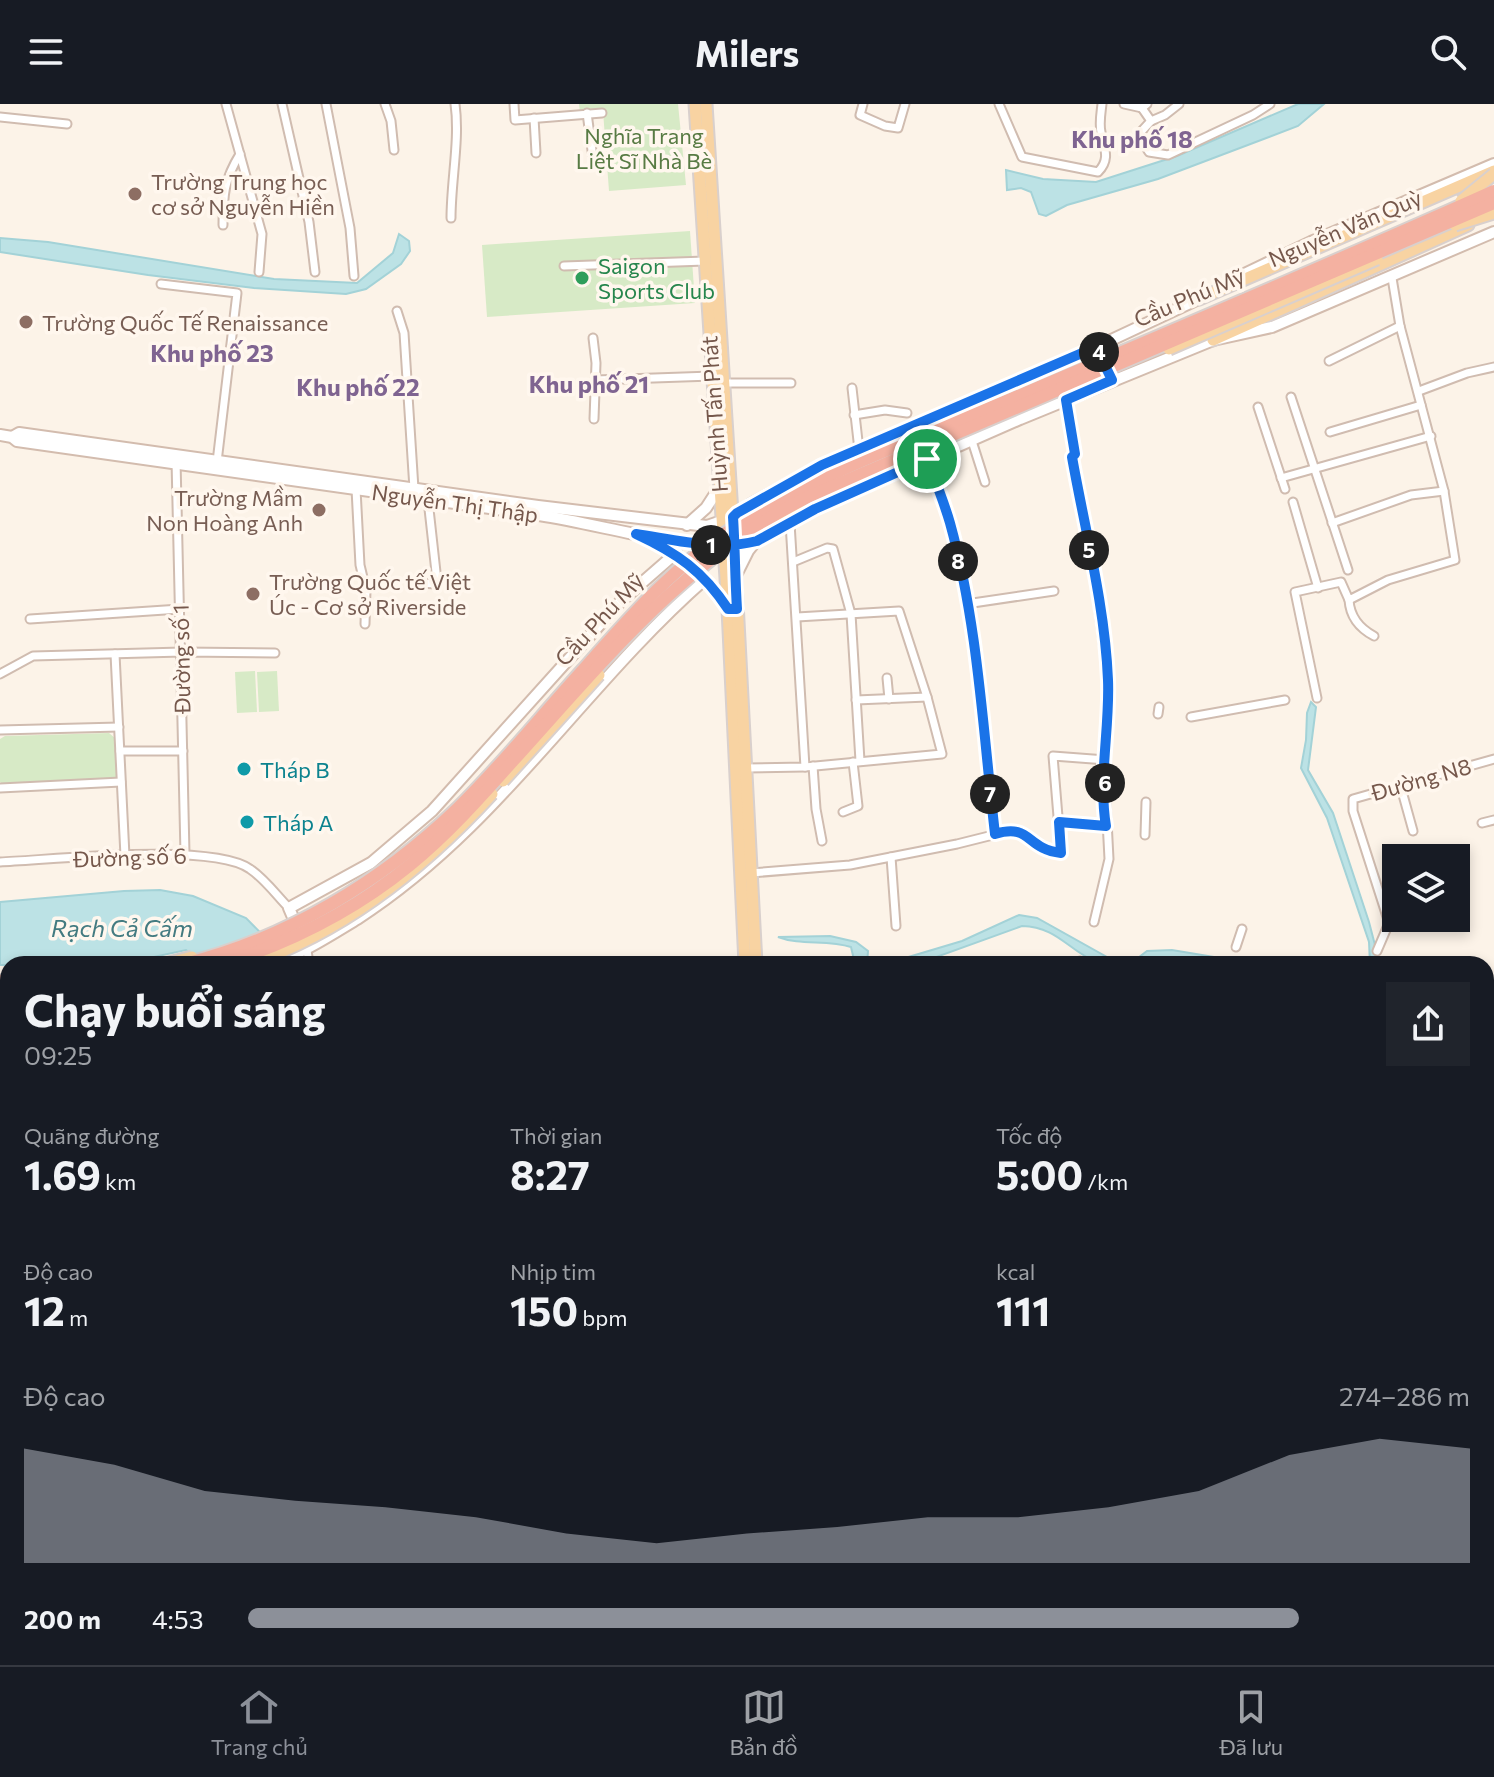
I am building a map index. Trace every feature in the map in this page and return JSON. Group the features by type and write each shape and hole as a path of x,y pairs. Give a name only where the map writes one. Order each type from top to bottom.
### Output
{"highway":[{"name":"Cầu Phú Mỹ","path":"212,956 286,928 357,890 403,856 465,800 625,622 659,589 717,538 777,501 891,449 1494,191"},
{"name":"Cầu Phú Mỹ","path":"245,956 309,929 357,902 409,865 478,800 662,599 702,564 775,514 808,497 1494,203"}],"main road":[{"name":"Huỳnh Tấn Phát","path":"695,104 708,231"},
{"name":"Huỳnh Tấn Phát","path":"706,104 712,376 720,420 729,545 747,896 745,956"},
{"name":"Cầu Phú Mỹ","path":"1243,281 1494,172"},
{"name":"Cầu Phú Mỹ","path":"193,956 259,937 337,899 374,874 458,804 624,619 688,557 778,496 1467,199 1494,172"},
{"name":"Cầu Phú Mỹ","path":"1213,340 1494,214"},
{"name":"Cầu Phú Mỹ","path":"271,956 334,924 414,870 468,819 632,638 682,589 707,566 807,502 1464,222 1494,214"},
{"name":"Huỳnh Tấn Phát","path":"709,267 724,383 720,420"},
{"name":"Nguyễn Văn Quỳ","path":"1199,299 1243,281"},
{"name":"Huỳnh Tấn Phát","path":"729,545 735,577 732,609"},
{"name":"Huỳnh Tấn Phát","path":"741,768 751,873 747,896 755,956"}],"street":[{"path":"226,104 262,234 259,272"},
{"path":"282,104 309,222 315,272"},
{"path":"326,104 350,228 354,276"},
{"path":"385,104 391,121 394,150"},
{"path":"451,218 451,180 458,120 455,104"},
{"path":"514,104 515,120 602,113"},
{"path":"556,104 558,116"},
{"path":"863,104 860,115 898,128 905,104"},
{"path":"999,104 1022,157 1098,172 1104,166 1107,149 1100,123 1102,104"},
{"path":"1124,104 1145,106 1151,121"},
{"path":"1179,104 1151,121 1138,135 1149,152 1168,155 1270,104"},
{"path":"587,113 593,158"},
{"path":"0,117 67,124"},
{"path":"534,118 536,153"},
{"path":"223,225 223,190 229,171 240,154"},
{"name":"Nguyễn Văn Quỳ","path":"727,519 822,465 1096,347 1199,299 1283,254 1494,164"},
{"path":"735,577 748,551 757,541 829,502 1112,380 1213,340 1272,327 1494,232"},
{"path":"564,266 709,267"},
{"path":"1349,600 1388,580 1455,560 1444,491 1400,326 1392,278"},
{"path":"161,284 237,293 216,466"},
{"path":"397,311 404,333 414,489"},
{"path":"1329,361 1400,326"},
{"path":"593,338 596,380 594,419"},
{"path":"1096,347 1112,380"},
{"path":"1419,391 1467,373 1494,367"},
{"path":"596,380 712,376"},
{"path":"724,383 791,383"},
{"path":"852,388 859,450"},
{"path":"1291,397 1348,570"},
{"path":"1066,400 1075,454 1072,457 1108,680 1106,826 1109,859 1094,922"},
{"path":"1330,432 1421,405"},
{"path":"1258,407 1285,489"},
{"path":"854,415 885,410 907,413"},
{"name":"Nguyễn Thị Thập","path":"6,436 17,441 176,460 636,534 729,545"},
{"path":"1281,478 1431,436"},
{"path":"972,441 985,482"},
{"path":"927,459 950,523 966,604 995,834"},
{"name":"Đường số 1","path":"176,460 185,854"},
{"name":"Nguyễn Thị Thập","path":"216,466 687,525 707,526 727,519"},
{"path":"356,489 360,565 366,590 365,624"},
{"path":"687,525 725,490 734,498 751,504"},
{"path":"1332,523 1411,495 1444,491"},
{"path":"421,583 435,584 437,581 428,500"},
{"path":"1293,502 1318,588"},
{"path":"620,529 621,516"},
{"path":"790,523 809,767 822,841"},
{"path":"636,534 676,553 732,609"},
{"path":"729,545 757,541"},
{"path":"793,562 827,548 833,549 851,614 858,806 843,812"},
{"path":"309,956 289,908 371,863 422,820 621,601 676,553"},
{"path":"314,956 418,876 490,810 624,658 665,614 705,579"},
{"path":"1317,698 1295,592 1341,582 1362,630 1374,636"},
{"path":"966,604 1054,591"},
{"path":"30,619 180,609"},
{"path":"741,768 809,767 942,754 899,611 797,617"},
{"path":"0,674 33,656 275,653"},
{"path":"115,654 125,856"},
{"path":"887,678 889,699"},
{"path":"856,700 927,697"},
{"path":"1191,717 1285,700"},
{"path":"0,730 119,727"},
{"path":"120,751 183,751"},
{"path":"751,873 850,865 1013,830 1020,831 1032,844 1046,851 1061,853 1053,756 1106,760"},
{"name":"Đường N8","path":"1377,951 1388,930 1388,914 1352,804 1357,798 1400,784 1494,759"},
{"path":"0,788 121,782"},
{"path":"1400,784 1413,831"},
{"path":"1145,835 1146,802"},
{"path":"1482,823 1494,820"},
{"path":"1059,822 1106,826"},
{"name":"Đường số 6","path":"0,862 185,854 229,860 250,868 289,908"},
{"path":"891,857 896,926"},
{"path":"1236,947 1242,929"}],"green space":[{"name":"Nghĩa Trang Liệt Sĩ Nhà Bè","path":"579,104 678,104 686,185 609,191 603,111 580,112"},
{"path":"690,231 695,303 487,317 482,245"},
{"path":"255,671 257,712 237,713 235,672"},
{"path":"277,671 279,711 259,712 257,672"},
{"path":"109,733 116,739 118,775 113,780 0,782 0,739 5,736"}],"water":[{"path":"1298,104 1324,104 1298,126 1158,179 1067,205 1046,216 1039,214 1031,192 1021,188 1007,190 1006,170 1043,179 1096,182 1177,156"},
{"path":"399,234 409,241 410,251 401,264 366,289 346,294 254,288 0,252 0,238 48,242 274,279 357,283 393,253"},
{"path":"1311,702 1316,707 1308,770 1333,813 1369,922 1376,956 1370,956 1369,942 1327,818 1301,768"},
{"name":"Rạch Cả Cấm","path":"160,890 193,896 246,918 283,956 193,956 186,950 158,956 0,956 0,902"},
{"path":"1019,915 1037,918 1105,956 1085,956 1044,930 1022,926 939,956 912,956 962,941"},
{"path":"830,936 856,942 868,951 868,956 853,956 851,947 833,943 778,937"},
{"path":"1172,950 1208,956 1140,956 1147,951"}],"place":[{"name":"Trường Trung học cơ sở Nguyễn Hiền","path":"135,194"},
{"name":"Saigon Sports Club","path":"582,278"},
{"name":"Trường Quốc Tế Renaissance","path":"26,322"},
{"name":"Trường Mầm Non Hoàng Anh","path":"319,510"},
{"name":"Trường Quốc tế Việt Úc - Cơ sở Riverside","path":"253,594"},
{"name":"Tháp B","path":"244,769"},
{"name":"Tháp A","path":"247,822"}],"district":[{"name":"Khu phố 18","path":"1132,138"},
{"name":"Khu phố 23","path":"212,352"},
{"name":"Khu phố 21","path":"589,383"},
{"name":"Khu phố 22","path":"358,386"}],"route":[{"path":"927,459 815,509 757,541 734,545 700,544 636,534 676,553 711,584 728,609 737,609 735,577 734,545 733,517 737,513 822,465 1096,347 1112,380 1066,400 1075,454 1072,457 1097,596 1108,680 1106,826 1059,822 1061,853 1046,851 1032,844 1020,831 995,834 966,604 950,523 927,459"}]}
